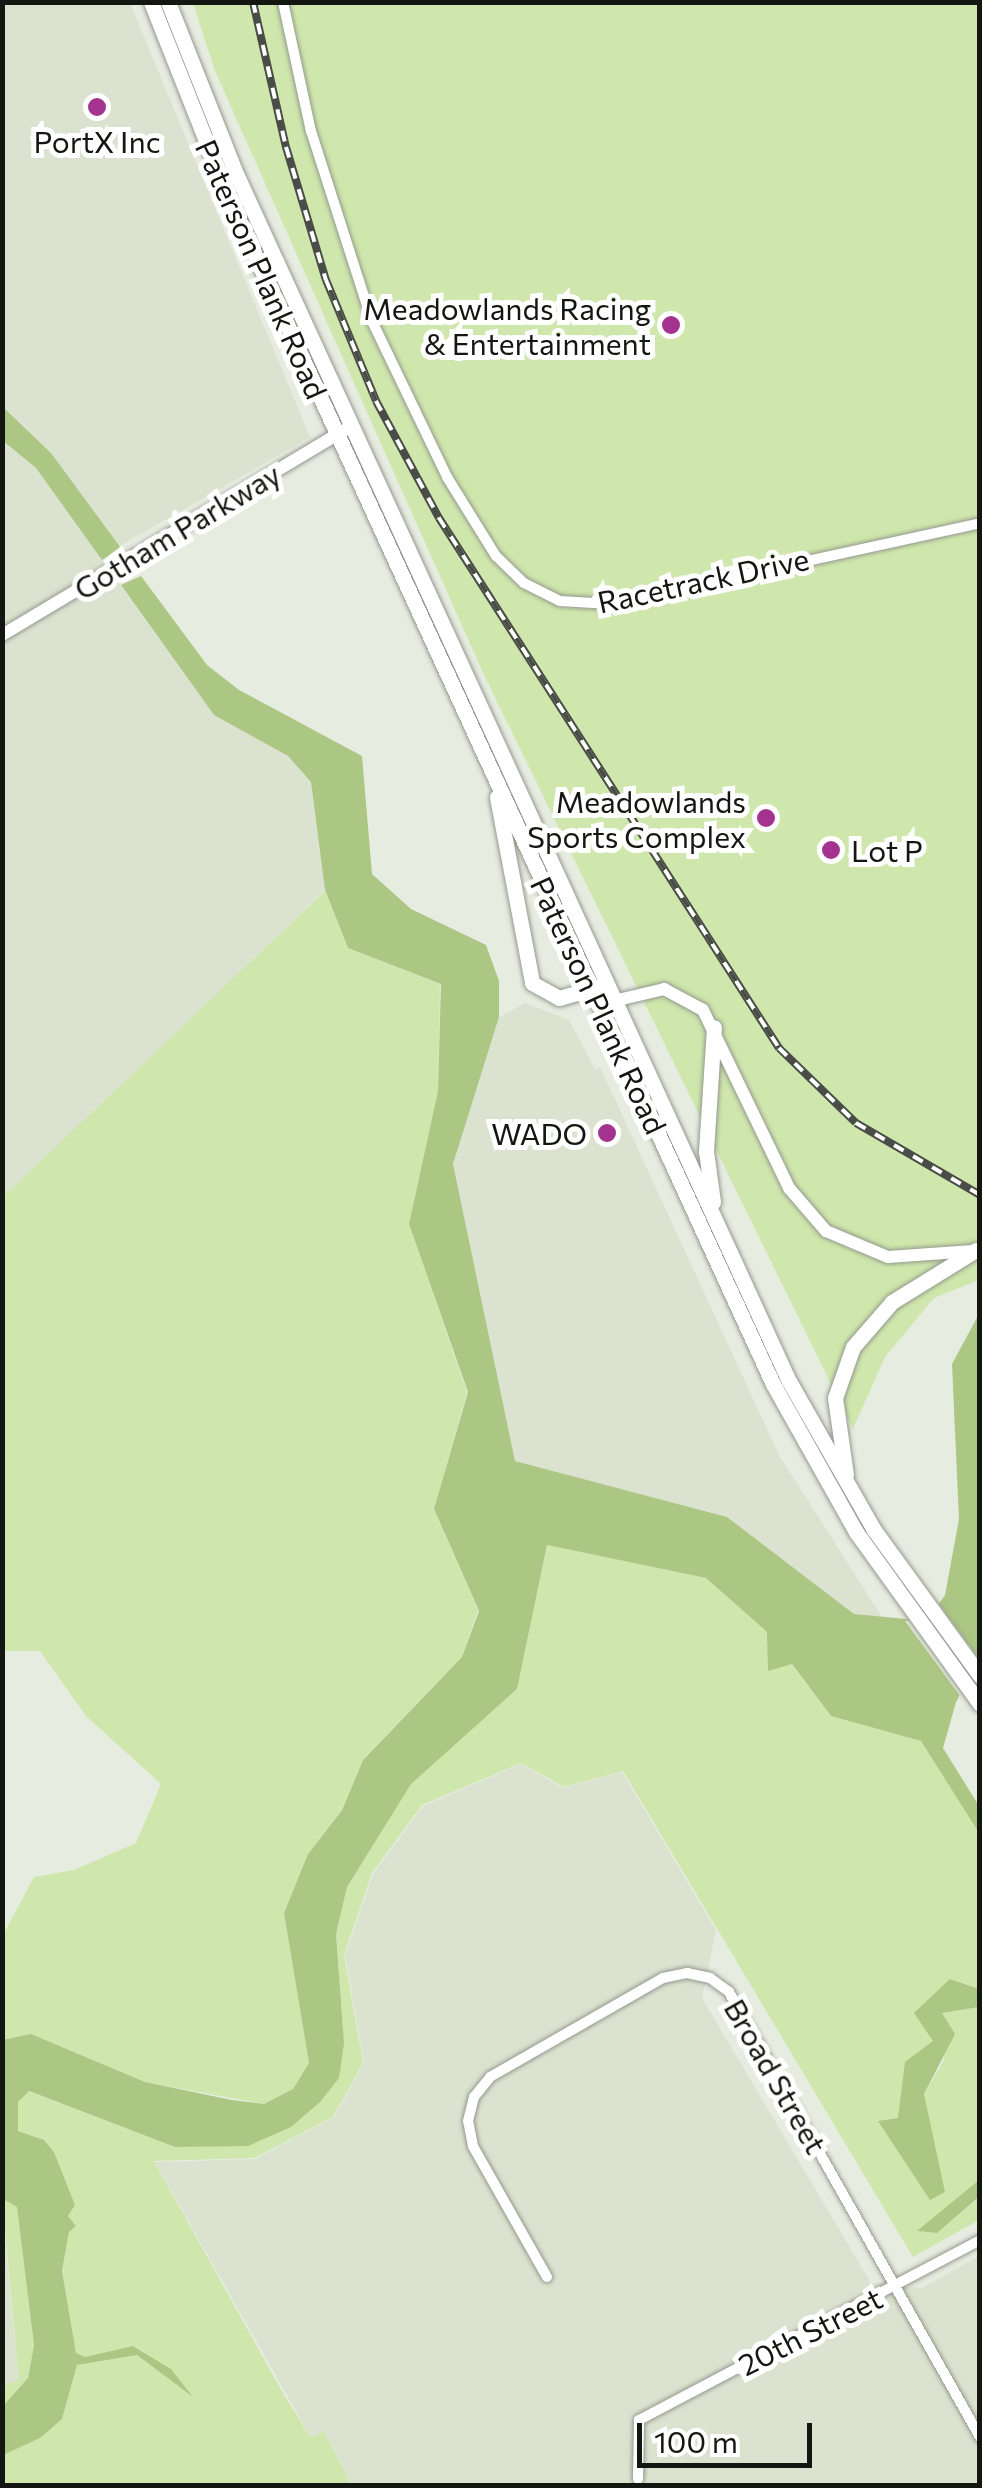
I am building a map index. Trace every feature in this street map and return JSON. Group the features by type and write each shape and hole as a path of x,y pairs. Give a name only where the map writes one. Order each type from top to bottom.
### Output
{"main road":[{"name":"Paterson Plank Road","path":"151,2 208,152 344,431 599,987 790,1418 918,1608 980,1676"},
{"name":"Paterson Plank Road","path":"170,5 216,130 492,774 599,987"},
{"path":"492,774 529,976 551,997 599,987"},
{"name":"Paterson Plank Road","path":"606,1003 718,1226 789,1381 918,1608 975,1699"},
{"path":"714,1027 706,1152 718,1226"},
{"path":"851,1493 834,1416 847,1357 892,1302 978,1250"}],"street":[{"name":"Racetrack Drive","path":"283,2 311,131 372,321 447,477 496,556 524,583 560,600 610,604 980,523"},
{"name":"Gotham Parkway","path":"2,636 344,431"},
{"path":"606,1003 648,989 673,990 696,1004 714,1027 789,1188 816,1222 850,1245 888,1257 978,1250"},
{"name":"Broad Street","path":"547,2277 473,2146 468,2120 474,2097 490,2077 663,1978 687,1973 730,1992 980,2437"},
{"name":"20th Street","path":"638,2479 639,2420 896,2288 980,2240"}],"shaded area":[{"path":"2,3 130,3 310,437 120,546 51,453 3,406"},
{"name":"Meadowlands Sports Complex","path":"193,3 979,3 979,1280 934,1298 885,1357 853,1429 484,675 215,71"},
{"path":"2,406 51,453 121,548 102,560 36,468 3,441"},
{"path":"2,441 36,468 214,715 288,756 311,782 325,890 3,1201"},
{"path":"141,576 207,665 239,690 362,756 372,874 411,909 486,945 499,981 499,1017 453,1164 515,1461 727,1517 854,1614 927,1621 945,1595 959,1519 952,1364 979,1314 979,1660 956,1702 943,1748 979,1806 979,1833 921,1741 831,1716 792,1664 768,1671 767,1632 706,1578 547,1545 517,1689 411,1784 347,1887 336,1934 344,2043 339,2078 320,2102 291,2127 248,2146 175,2147 29,2091 18,2102 18,2131 44,2140 54,2152 75,2205 68,2216 76,2226 69,2232 62,2271 76,2353 85,2357 133,2346 171,2369 193,2397 137,2355 77,2365 62,2419 40,2438 3,2455 3,2406 28,2378 34,2345 17,2207 3,2199 2,2040 31,2034 145,2082 232,2100 264,2104 293,2089 309,2063 284,1913 308,1854 342,1810 363,1760 462,1657 479,1611 434,1509 468,1392 409,1224 438,1091 441,984 348,948 325,890 311,782 288,756 214,715 121,585"},
{"path":"325,891 348,948 440,984 438,1091 409,1224 467,1392 434,1510 478,1610 462,1657 363,1759 342,1809 308,1854 284,1913 309,2063 293,2089 264,2104 145,2082 31,2034 3,2040 3,1935 34,1877 74,1870 136,1843 161,1784 86,1716 40,1651 3,1651 3,1197"},
{"path":"525,1003 569,1020 595,1069 600,1067 779,1455 882,1617 854,1614 727,1517 515,1461 453,1164 499,1017"},
{"path":"547,1545 706,1578 767,1632 831,1716 921,1741 979,1833 979,1989 950,1979 933,2041 898,2118 878,2121 928,2121 924,2094 944,2060 941,2013 979,2007 979,2180 918,2231 937,2233 979,2198 979,2220 913,2257 623,1771 564,1787 521,1763 422,1805 372,1873 344,1955 363,2063 333,2117 254,2158 154,2161 284,2395 311,2438 324,2431 351,2485 3,2485 2,2455 40,2438 62,2419 77,2365 137,2355 192,2396 171,2369 134,2346 85,2357 76,2353 62,2271 69,2232 76,2226 68,2216 75,2205 54,2152 44,2140 18,2131 18,2102 28,2091 175,2147 248,2145 344,2043 336,1934 347,1887 410,1784 517,1689"},
{"path":"521,1764 563,1788 622,1772 716,1930 702,1998 871,2283 922,2288 979,2256 979,2485 351,2485 325,2432 311,2438 155,2162 255,2159 334,2117 364,2063 345,1955 373,1874 423,1806"},
{"path":"950,1979 979,1989 979,2007 942,2013 955,2034 924,2094 945,2192 930,2200 878,2121 898,2118 905,2062 933,2041 914,2013"},
{"path":"979,2180 979,2197 937,2233 917,2231"},
{"path":"2,2199 17,2206 34,2345 28,2378 3,2406 3,2386 19,2379"},
{"path":"2,2209 19,2379 3,2386 2,2386"}],"pier":[{"path":"936,1600 979,1659 963,1700 905,1621 924,1616"}],"railway":[{"path":"253,2 286,147 326,280 376,401 439,518 779,1048 856,1123 980,1195"}],"place":[{"name":"PortX Inc","path":"97,107"},
{"name":"Meadowlands Racing & Entertainment","path":"671,325"},
{"name":"Meadowlands Sports Complex","path":"766,818"},
{"name":"Lot P","path":"831,850"},
{"name":"WADO","path":"607,1133"}]}
